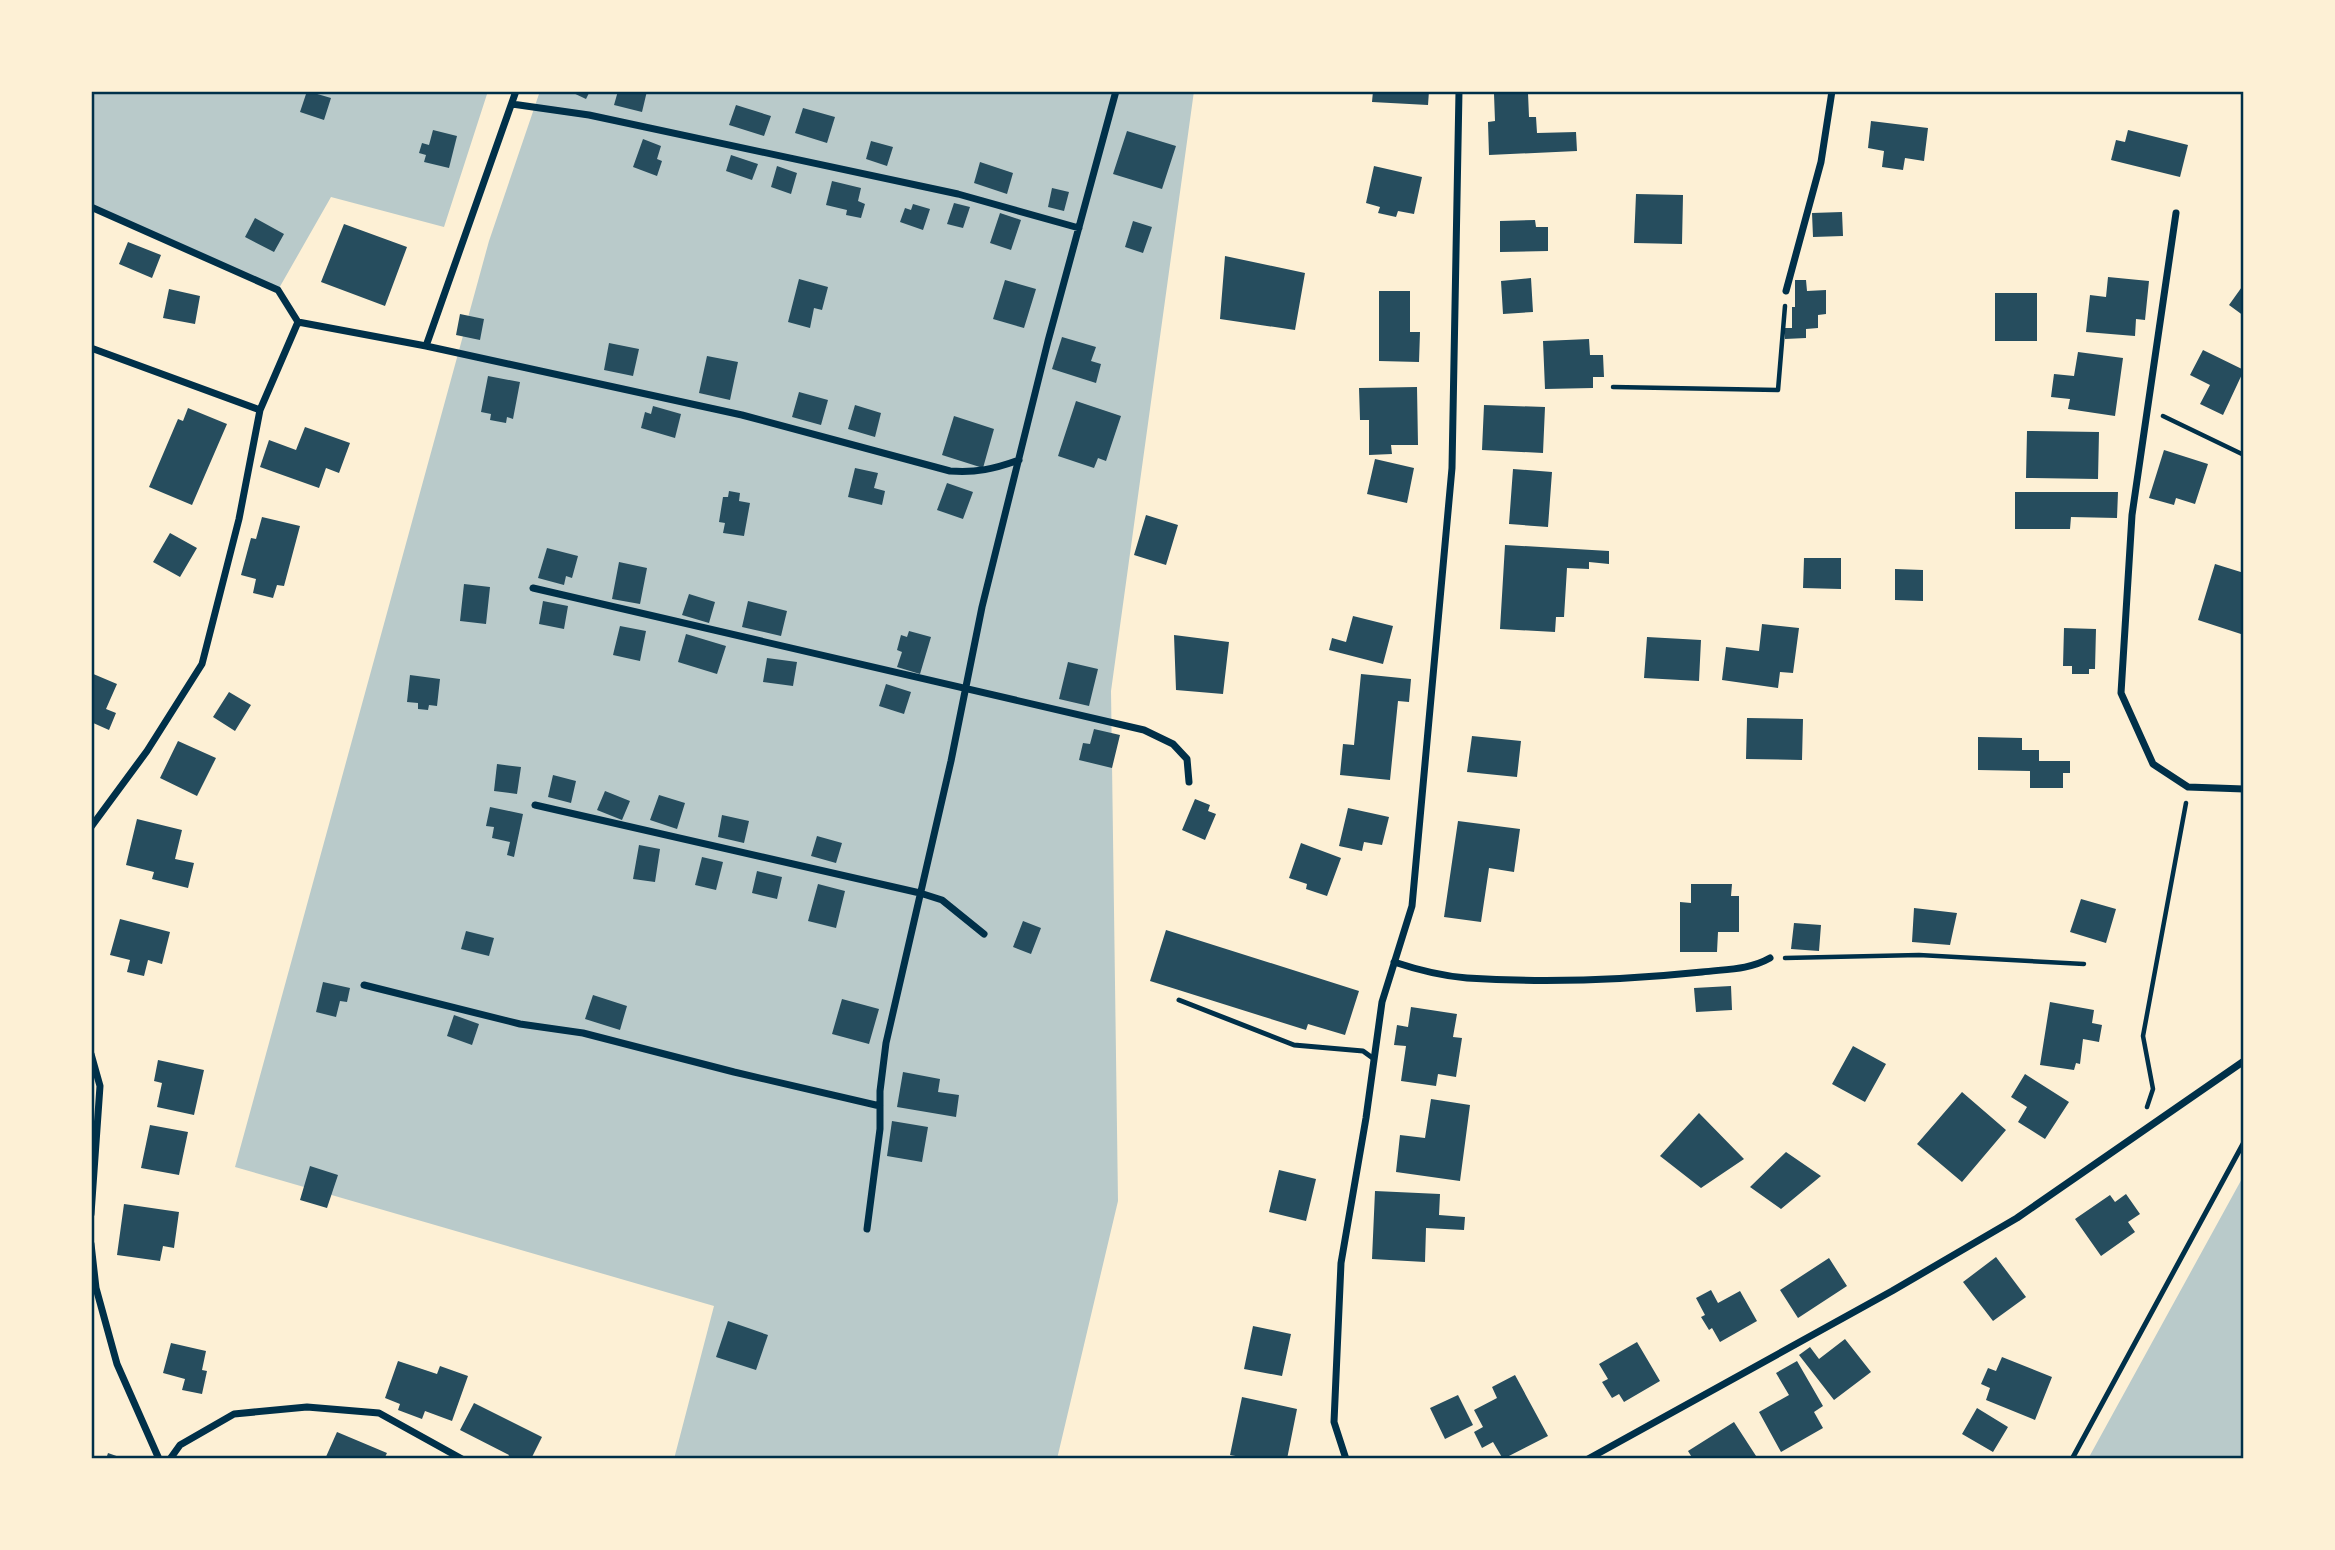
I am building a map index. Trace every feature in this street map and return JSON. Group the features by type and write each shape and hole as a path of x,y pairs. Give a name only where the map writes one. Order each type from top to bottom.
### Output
{"street":[{"path":"426,346 516,91"},
{"path":"867,1229 880,1129 886,1042 982,607 1116,91"},
{"path":"1346,1459 1334,1422 1341,1263 1366,1118 1382,1002 1412,906 1452,468 1459,91"},
{"path":"1786,291 1821,162 1832,91"},
{"path":"512,104 589,115 958,194 1079,228"},
{"path":"91,207 278,290 298,322 426,346 742,415 950,471 988,471 1019,460"},
{"path":"2176,213 2132,515 2122,693 2153,764 2188,787 2244,789"},
{"path":"91,827 147,751 202,664 239,519 260,410 298,322"},
{"path":"91,348 260,410"},
{"path":"533,588 965,691 1144,730 1173,744 1187,758 1189,782"},
{"path":"535,806 920,893 942,900 984,934"},
{"path":"1394,962 1422,971 1466,978 1549,979 1660,976 1755,966 1770,958"},
{"path":"364,985 520,1024 583,1033 880,1106"},
{"path":"91,1054 100,1086 91,1214"},
{"path":"1588,1459 1892,1291 2017,1218 2244,1061"},
{"path":"91,1244 96,1289 117,1364 159,1459"},
{"path":"170,1459 180,1445 234,1415 307,1407 379,1413 462,1459"}],"lane":[{"path":"1179,1000 1294,1045 1363,1051 1374,1059"},
{"path":"2072,1459 2244,1142"}],"path":[{"path":"1613,387 1778,390 1786,291"},
{"path":"2147,410 2193,429 2244,455"},
{"path":"2138,1134 2153,1089 2143,1036 2188,787"},
{"path":"1770,958 1919,955 2084,964"}],"shaded area":[{"path":"91,91 488,91 444,227 331,197 278,290 91,207"},
{"path":"540,91 1194,91 1111,691 1118,1201 1057,1459 674,1459 714,1306 235,1167 489,241"},
{"path":"2244,1175 2244,1459 2088,1459"}],"building":[{"path":"307,91 331,98 324,120 300,112"},
{"path":"569,91 590,91 586,99"},
{"path":"618,91 647,91 642,112 614,105"},
{"path":"1373,91 1429,91 1428,105 1372,102"},
{"path":"1528,93 1529,117 1536,117 1537,133 1576,132 1577,151 1489,155 1488,122 1495,121 1494,94"},
{"path":"736,105 771,116 764,136 729,125"},
{"path":"803,108 835,117 827,143 795,133"},
{"path":"1871,121 1928,128 1924,161 1905,158 1903,170 1882,167 1884,151 1868,148"},
{"path":"433,130 457,136 449,168 424,162 426,155 419,153 422,143 429,145"},
{"path":"2128,130 2188,145 2180,177 2111,160 2116,140 2125,142"},
{"path":"1127,131 1176,146 1162,189 1113,174"},
{"path":"643,139 661,146 657,159 662,161 657,176 633,167"},
{"path":"871,141 893,147 887,166 866,159"},
{"path":"731,155 758,164 752,180 726,171"},
{"path":"980,162 1013,173 1007,194 974,183"},
{"path":"777,166 797,173 791,194 771,187"},
{"path":"1374,166 1422,177 1414,214 1398,211 1396,217 1378,213 1380,207 1366,203"},
{"path":"832,181 861,188 858,201 865,204 861,218 846,215 847,210 826,205"},
{"path":"1052,188 1069,192 1064,211 1048,207"},
{"path":"1636,194 1683,195 1682,244 1634,243"},
{"path":"954,203 970,207 963,228 947,224"},
{"path":"913,204 930,209 923,230 900,222 905,208 911,210"},
{"path":"1842,212 1843,236 1813,237 1812,213"},
{"path":"1000,213 1021,220 1011,250 990,243"},
{"path":"255,218 284,234 274,252 245,237"},
{"path":"1535,220 1536,227 1548,227 1548,251 1500,252 1500,221"},
{"path":"1133,221 1152,227 1143,253 1125,247"},
{"path":"344,224 407,247 385,306 321,282"},
{"path":"128,242 161,255 152,278 119,264"},
{"path":"1225,256 1305,273 1295,330 1220,319"},
{"path":"2108,277 2149,281 2145,320 2136,319 2135,336 2086,332 2090,295 2106,297"},
{"path":"1531,278 1533,312 1503,314 1501,281"},
{"path":"799,279 828,287 822,310 814,308 810,328 788,322"},
{"path":"1005,280 1036,289 1024,328 993,319"},
{"path":"1795,280 1806,280 1807,291 1826,290 1826,314 1818,315 1818,328 1806,329 1806,338 1785,339 1785,328 1792,328"},
{"path":"2244,284 2244,316 2229,305"},
{"path":"169,289 200,296 195,324 163,318"},
{"path":"1379,291 1410,291 1410,332 1420,332 1419,362 1379,361"},
{"path":"1995,293 2037,293 2037,341 1995,341"},
{"path":"460,314 484,319 480,340 456,335"},
{"path":"1062,337 1096,347 1091,361 1101,364 1096,383 1052,369"},
{"path":"1589,339 1590,355 1603,355 1604,377 1593,377 1593,388 1545,389 1543,341"},
{"path":"609,343 639,349 633,376 604,370"},
{"path":"2203,350 2244,370 2223,415 2200,404 2210,385 2190,375"},
{"path":"2078,352 2123,358 2115,416 2068,409 2070,399 2051,397 2054,374 2074,376"},
{"path":"707,356 738,362 730,400 699,393"},
{"path":"488,376 520,382 513,419 507,417 506,423 490,420 491,414 481,412"},
{"path":"1417,387 1418,445 1391,445 1392,454 1369,455 1369,420 1360,420 1359,388"},
{"path":"799,392 828,400 821,425 792,417"},
{"path":"1076,401 1121,416 1106,461 1098,458 1094,468 1058,456"},
{"path":"855,405 881,413 875,437 848,429"},
{"path":"1484,405 1545,407 1543,453 1482,450"},
{"path":"653,406 681,414 675,438 641,428 645,412 651,414"},
{"path":"188,408 227,424 192,505 149,487 178,419 183,421"},
{"path":"954,416 994,429 983,468 942,455"},
{"path":"305,427 350,443 339,473 326,468 319,488 260,467 269,440 296,450"},
{"path":"2027,431 2099,432 2098,479 2026,478"},
{"path":"2164,450 2208,464 2195,504 2176,498 2174,505 2149,498"},
{"path":"1375,459 1414,468 1407,503 1367,494"},
{"path":"855,468 878,473 874,488 885,491 882,505 848,497"},
{"path":"1513,469 1552,472 1548,527 1509,524"},
{"path":"947,483 973,492 963,519 937,510"},
{"path":"729,491 740,493 739,501 750,503 744,536 723,533 725,523 719,522 723,497 728,497"},
{"path":"2015,492 2118,492 2117,518 2071,517 2070,529 2015,529"},
{"path":"1146,515 1178,525 1166,565 1134,555"},
{"path":"262,517 300,526 284,586 277,585 273,598 253,593 256,579 241,575 251,538 256,539"},
{"path":"170,533 197,548 180,577 153,562"},
{"path":"1505,545 1609,551 1609,564 1589,562 1589,569 1567,568 1564,617 1556,617 1555,632 1500,629"},
{"path":"547,548 578,556 572,578 566,576 564,585 538,578"},
{"path":"1804,558 1841,558 1841,589 1803,588"},
{"path":"619,562 647,568 640,604 612,599"},
{"path":"2215,564 2244,573 2244,635 2198,620"},
{"path":"1895,569 1923,570 1923,601 1895,600"},
{"path":"464,584 490,587 486,624 460,621"},
{"path":"689,594 715,602 709,623 682,615"},
{"path":"543,601 568,606 564,629 539,624"},
{"path":"748,601 787,611 781,636 742,627"},
{"path":"1353,616 1393,626 1383,664 1329,650 1332,638 1346,642"},
{"path":"1762,624 1799,628 1793,673 1780,672 1778,688 1722,680 1726,647 1759,651"},
{"path":"620,626 646,631 640,661 613,655"},
{"path":"2064,628 2096,629 2095,669 2089,669 2089,674 2072,674 2072,666 2063,666"},
{"path":"909,631 931,637 920,674 897,667 902,652 897,650 901,635 907,637"},
{"path":"686,634 726,646 717,674 678,662"},
{"path":"1174,635 1229,642 1223,694 1176,690"},
{"path":"1647,637 1701,640 1699,681 1644,678"},
{"path":"767,658 797,662 793,686 763,682"},
{"path":"1068,662 1098,669 1089,706 1059,699"},
{"path":"91,673 117,684 106,709 116,713 109,730 91,722"},
{"path":"1361,674 1411,679 1409,702 1398,701 1390,780 1340,775 1343,744 1354,745"},
{"path":"410,675 440,679 437,706 429,705 428,710 418,709 418,703 407,702"},
{"path":"886,684 911,692 904,714 879,706"},
{"path":"229,692 251,705 235,731 213,717"},
{"path":"1747,718 1803,719 1802,760 1746,759"},
{"path":"1094,729 1120,735 1112,768 1079,760 1083,743 1090,744"},
{"path":"1472,736 1521,741 1517,777 1467,772"},
{"path":"1978,737 2022,738 2022,750 2039,750 2039,761 2070,761 2070,773 2063,773 2063,788 2030,788 2030,771 1978,770"},
{"path":"178,741 216,758 197,796 160,778"},
{"path":"497,764 521,767 517,794 494,791"},
{"path":"553,775 576,781 571,803 548,797"},
{"path":"605,791 630,801 622,820 597,810"},
{"path":"659,795 685,803 677,829 650,820"},
{"path":"1195,799 1210,805 1208,811 1216,814 1205,840 1182,830"},
{"path":"490,807 523,814 514,857 507,855 510,842 492,838 494,827 486,826"},
{"path":"1348,808 1389,817 1382,845 1364,842 1362,851 1339,846"},
{"path":"722,815 749,821 744,843 718,837"},
{"path":"137,819 182,830 175,859 194,863 188,888 152,879 154,872 126,865"},
{"path":"1458,821 1520,829 1514,872 1489,868 1481,922 1444,917"},
{"path":"817,836 842,843 836,863 811,856"},
{"path":"1301,843 1341,858 1327,896 1306,889 1307,884 1289,878"},
{"path":"639,845 660,849 655,882 633,879"},
{"path":"702,857 723,862 716,890 695,885"},
{"path":"757,871 782,877 777,899 752,893"},
{"path":"818,884 845,891 836,928 808,921"},
{"path":"1691,884 1732,884 1731,896 1739,896 1739,932 1718,932 1717,952 1680,952 1680,902 1691,903"},
{"path":"2081,899 2116,909 2106,943 2070,932"},
{"path":"1914,908 1957,913 1950,945 1912,942"},
{"path":"120,919 170,932 162,964 148,960 144,976 127,972 130,960 110,955"},
{"path":"1023,921 1041,928 1031,954 1013,947"},
{"path":"1794,923 1821,925 1819,951 1791,949"},
{"path":"1166,930 1359,991 1345,1035 1308,1024 1306,1030 1150,981"},
{"path":"466,931 494,938 489,956 461,949"},
{"path":"323,982 350,988 347,1002 340,1001 336,1017 316,1012"},
{"path":"1731,986 1732,1010 1696,1012 1694,988"},
{"path":"593,995 627,1006 620,1030 585,1019"},
{"path":"842,999 879,1009 869,1044 832,1034"},
{"path":"2050,1002 2094,1010 2092,1023 2102,1025 2099,1042 2083,1039 2080,1064 2076,1063 2074,1070 2040,1065"},
{"path":"1411,1007 1457,1014 1453,1037 1462,1038 1456,1077 1438,1074 1436,1086 1401,1081 1406,1046 1394,1045 1397,1025 1408,1027"},
{"path":"454,1015 479,1024 472,1045 447,1036"},
{"path":"1853,1046 1886,1064 1865,1102 1832,1084"},
{"path":"158,1060 204,1070 194,1115 157,1107 162,1083 154,1081"},
{"path":"903,1072 940,1079 938,1092 959,1095 956,1117 897,1107"},
{"path":"2025,1074 2069,1102 2045,1139 2018,1122 2027,1107 2011,1097"},
{"path":"1962,1092 2006,1130 1962,1182 1917,1144"},
{"path":"1431,1099 1470,1105 1460,1181 1396,1172 1400,1135 1425,1138"},
{"path":"1699,1113 1744,1159 1701,1188 1660,1156"},
{"path":"892,1121 928,1127 922,1162 887,1156"},
{"path":"150,1125 188,1132 179,1175 141,1168"},
{"path":"1786,1152 1821,1176 1781,1209 1750,1187"},
{"path":"310,1166 338,1175 327,1208 300,1200"},
{"path":"1279,1170 1316,1179 1306,1221 1269,1212"},
{"path":"1375,1191 1440,1194 1439,1215 1465,1217 1464,1230 1426,1228 1425,1262 1372,1259"},
{"path":"2126,1194 2140,1214 2128,1222 2135,1232 2101,1256 2075,1219 2110,1195 2115,1202"},
{"path":"124,1204 179,1212 174,1248 163,1246 160,1261 117,1255"},
{"path":"1996,1257 2026,1297 1993,1321 1963,1282"},
{"path":"1829,1258 1847,1286 1798,1318 1780,1290"},
{"path":"1711,1290 1718,1303 1740,1291 1757,1321 1720,1342 1712,1328 1709,1330 1701,1317 1705,1315 1696,1298"},
{"path":"728,1321 768,1335 756,1370 716,1357"},
{"path":"1253,1326 1291,1334 1282,1376 1244,1369"},
{"path":"1845,1339 1871,1372 1834,1400 1799,1355 1810,1347 1819,1359"},
{"path":"1637,1342 1660,1381 1624,1402 1619,1394 1612,1398 1602,1382 1608,1379 1599,1364"},
{"path":"171,1343 206,1351 202,1370 207,1371 202,1394 182,1390 185,1379 163,1373"},
{"path":"2002,1357 2052,1377 2035,1420 1986,1400 1990,1388 1981,1384 1988,1368 1996,1371"},
{"path":"398,1361 437,1374 440,1366 468,1376 452,1421 425,1411 422,1419 398,1410 400,1404 385,1398"},
{"path":"1797,1361 1823,1406 1814,1412 1823,1428 1781,1452 1759,1412 1789,1395 1776,1373"},
{"path":"1515,1375 1548,1436 1503,1459 1493,1442 1482,1448 1474,1432 1483,1427 1474,1410 1497,1398 1492,1387"},
{"path":"1458,1395 1473,1425 1445,1439 1430,1408"},
{"path":"1242,1397 1297,1409 1287,1459 1252,1459 1230,1455"},
{"path":"474,1403 542,1437 531,1459 507,1459 509,1455 460,1430"},
{"path":"1977,1408 2008,1427 1993,1452 1962,1434"},
{"path":"1734,1422 1758,1459 1693,1459 1688,1451"},
{"path":"337,1432 387,1453 384,1459 325,1459"},
{"path":"108,1453 125,1459 106,1459"}]}
